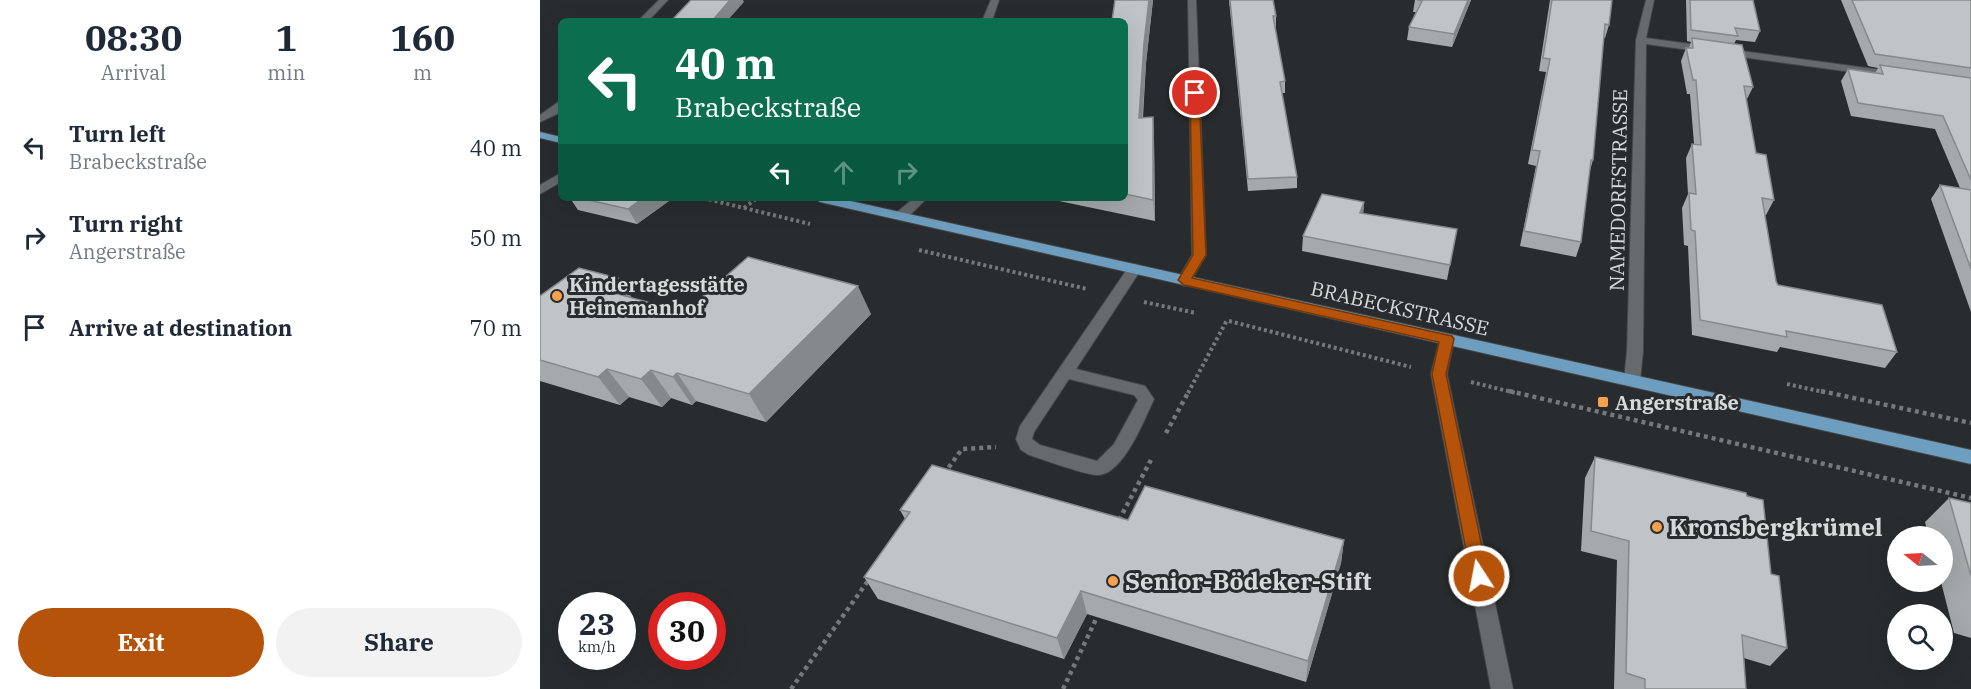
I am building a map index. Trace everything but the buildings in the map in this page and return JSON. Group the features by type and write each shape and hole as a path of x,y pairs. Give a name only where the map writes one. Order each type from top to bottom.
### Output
{"main road":[{"path":"540,135 558,139"},
{"name":"BRABECKSTRASSE","path":"834,201 1971,458"}],"street":[{"path":"646,18 664,0"},
{"path":"988,18 995,0"},
{"path":"1184,280 1199,255 1192,0"},
{"name":"NAMEDORFSTRASSE","path":"1632,381 1635,351 1641,40 1650,0"},
{"path":"1641,40 1912,78"},
{"path":"540,119 558,106"},
{"path":"540,190 558,179"},
{"path":"901,216 918,201"},
{"path":"1065,372 1139,390 1146,399 1115,459 1106,466 1098,468 1035,450 1027,445 1024,439 1026,431 1065,372 1117,296 1135,268"},
{"path":"1447,339 1439,374 1502,689"}],"path":[{"path":"715,201 814,225"},
{"path":"744,208 753,201"},
{"path":"915,249 1205,315"},
{"path":"1216,318 1674,431 1971,498"},
{"path":"1166,434 1227,320"},
{"path":"941,478 962,449 1027,445"},
{"path":"1116,527 1154,454"},
{"path":"791,689 873,575"},
{"path":"1063,689 1097,617"}],"place":[{"name":"Kindertagesstätte Heinemanhof","path":"557,296"},
{"name":"Angerstraße","path":"1603,402"},
{"name":"Kronsbergkrümel","path":"1657,527"},
{"name":"Senior-Bödeker-Stift","path":"1113,581"}],"route":[{"path":"1195,93 1199,255 1184,280 1447,339 1439,374 1479,576"}]}
